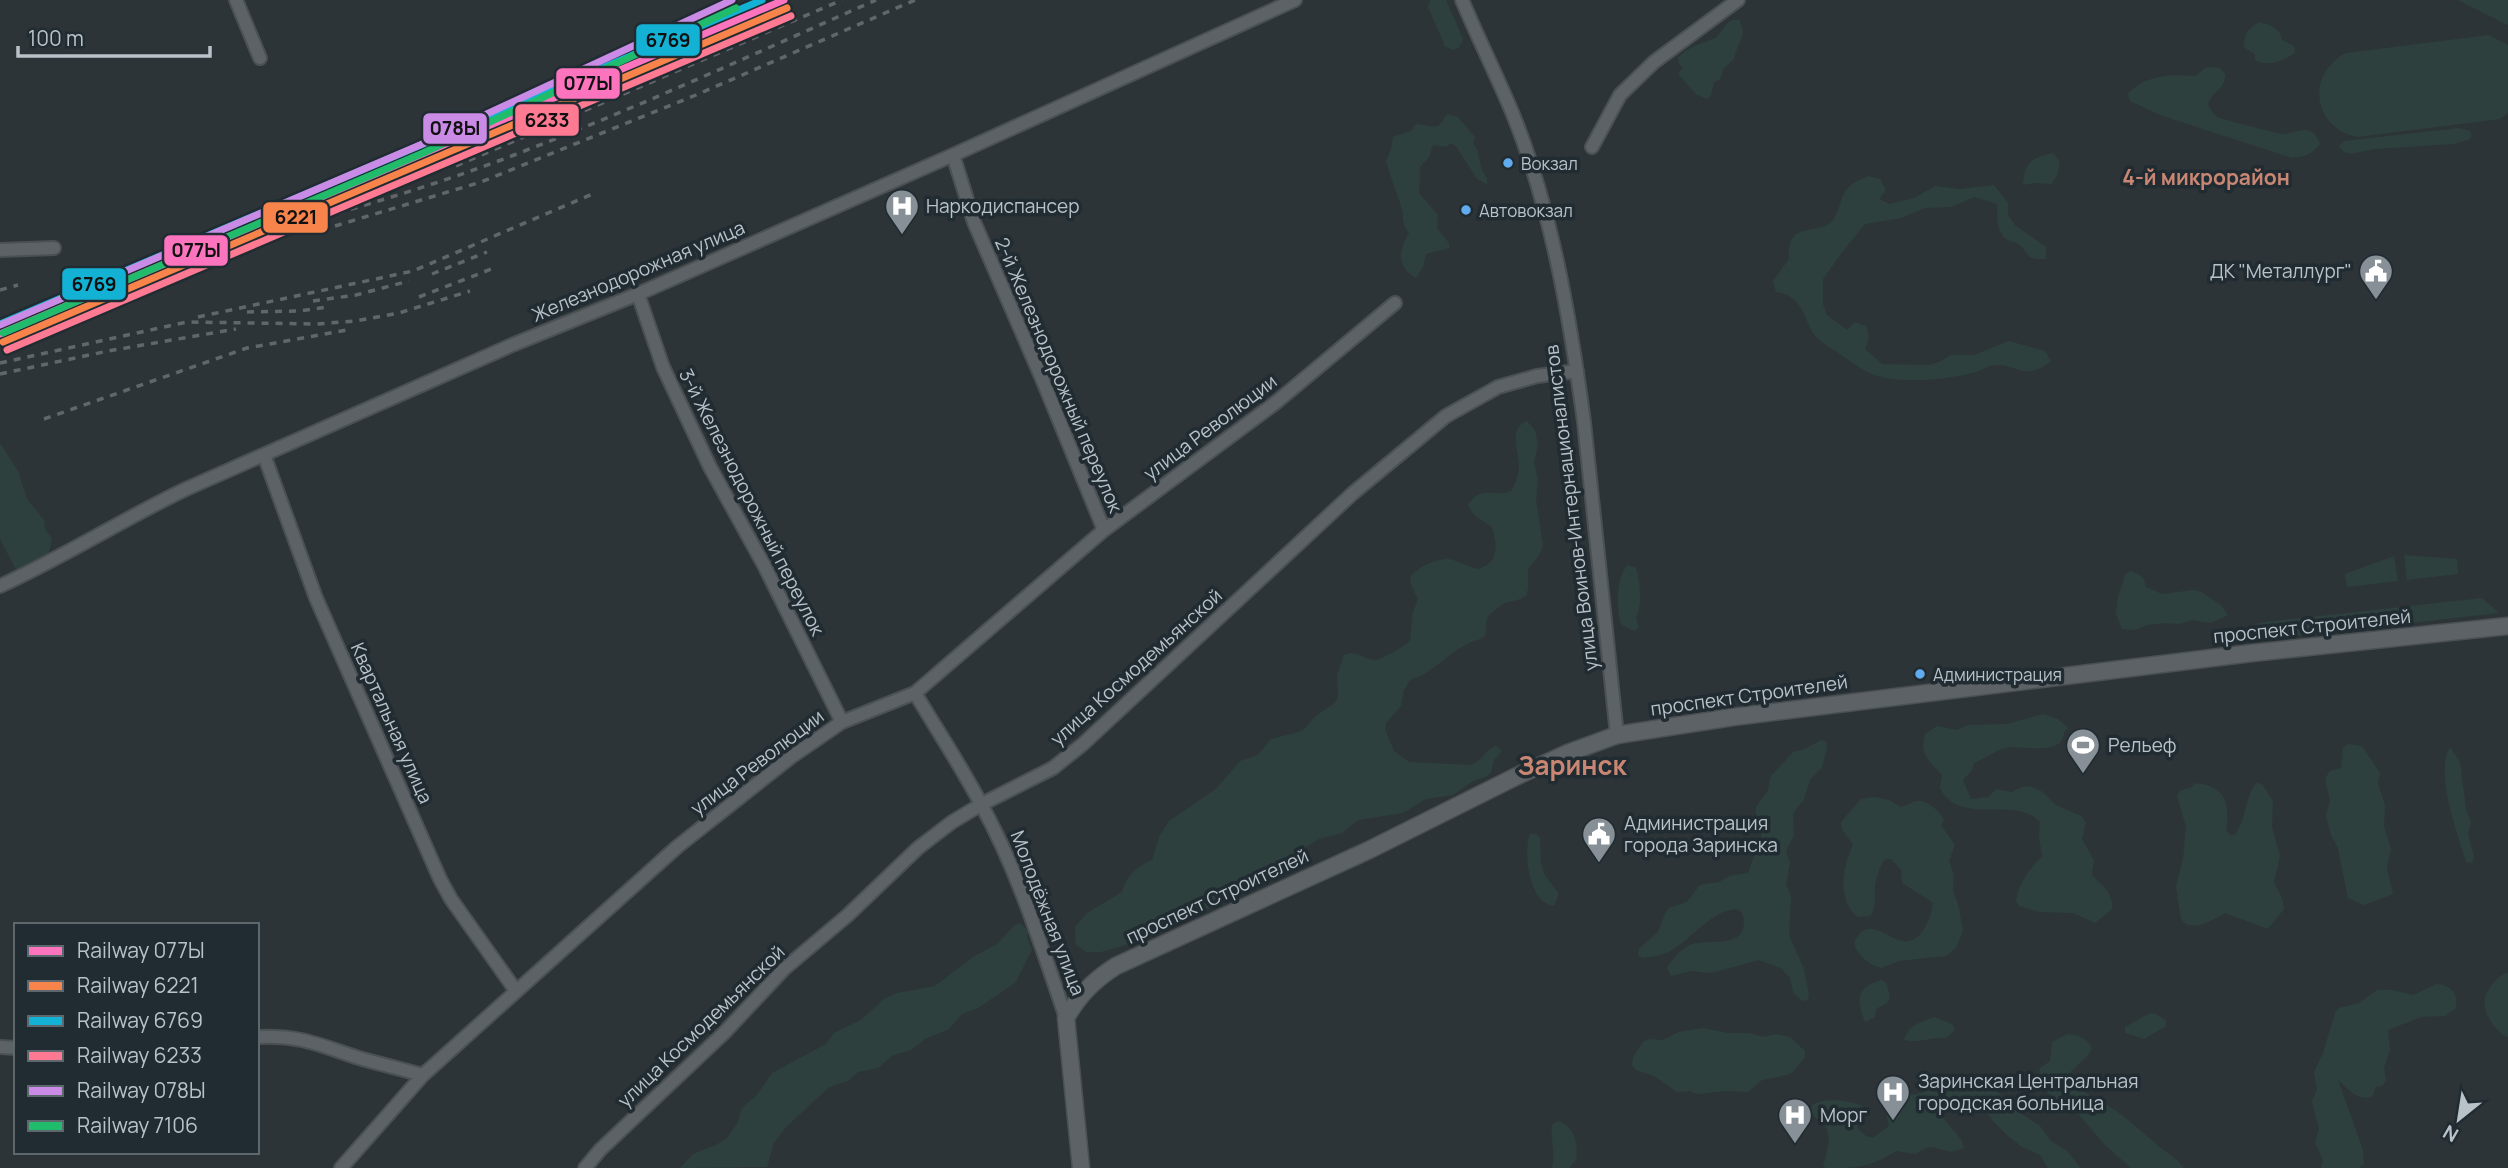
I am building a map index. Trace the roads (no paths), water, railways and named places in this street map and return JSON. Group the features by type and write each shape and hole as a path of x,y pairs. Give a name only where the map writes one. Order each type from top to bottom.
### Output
{"street":[{"path":"236,0 260,58"},
{"name":"Железнодорожная улица","path":"0,586 164,499 512,345 638,295 1295,0"},
{"name":"улица Воинов-Интернационалистов","path":"1462,0 1512,112 1531,166 1554,253 1577,371 1592,488 1617,735"},
{"path":"1592,147 1620,95 1654,62 1738,0"},
{"name":"2-й Железнодорожный переулок","path":"953,155 974,222 1104,530"},
{"path":"0,250 54,247"},
{"name":"3-й Железнодорожный переулок","path":"638,295 663,367 699,444 765,567 842,722"},
{"name":"улица Революции","path":"341,1168 422,1074 677,847 791,757 842,722 915,693 1104,530 1274,404 1395,303"},
{"name":"улица Космодемьянской","path":"585,1168 600,1150 733,1024 784,969 848,915 918,848 952,821 1053,768 1083,744 1352,494 1446,416 1498,387 1537,376 1577,371"},
{"name":"Квартальная улица","path":"264,455 316,598 440,879 451,899 516,990"},
{"name":"проспект Строителей","path":"1066,1018 1074,1003 1094,980 1116,966 1369,850 1515,777 1617,735 1699,722 2225,656 2508,626"},
{"name":"Молодёжная улица","path":"915,693 982,804 1009,861 1041,943 1066,1018 1081,1168"},
{"path":"259,1037 297,1038 324,1044 358,1057 422,1074"}],"railway":[{"path":"456,166 842,0"},
{"path":"270,233 423,187 514,155 651,99 876,0"},
{"path":"335,226 481,182 696,95 915,0"},
{"path":"198,317 413,271 597,192"},
{"path":"432,274 487,252"},
{"path":"419,297 494,268"},
{"path":"313,301 356,295 409,281"},
{"path":"0,290 18,285"},
{"path":"0,363 187,322 317,324 355,321 399,313 470,291"},
{"path":"247,312 299,311 327,307"},
{"path":"0,374 108,351 236,329"},
{"path":"44,419 247,348 347,330"}],"rail line":[{"name":"078Ы","path":"0,325 420,145 732,0"},
{"name":"6769","path":"0,324 762,0"},
{"name":"077Ы","path":"0,334 784,0"},
{"name":"7106","path":"3,333 423,153 736,8"},
{"name":"6221","path":"3,342 787,8"},
{"name":"6233","path":"7,350 791,16"}],"place":[{"name":"Вокзал","path":"1508,163"},
{"name":"Автовокзал","path":"1466,210"},
{"name":"Наркодиспансер","path":"902,236"},
{"name":"ДК \"Металлург\"","path":"2376,301"},
{"name":"Администрация","path":"1920,674"},
{"name":"Рельеф","path":"2083,775"},
{"name":"Администрация города Заринска","path":"1599,864"},
{"name":"Заринская Центральная городская больница","path":"1893,1122"},
{"name":"Морг","path":"1795,1145"}],"district":[{"name":"4-й микрорайон","path":"2206,177"},
{"name":"Заринск","path":"1572,765"}]}
